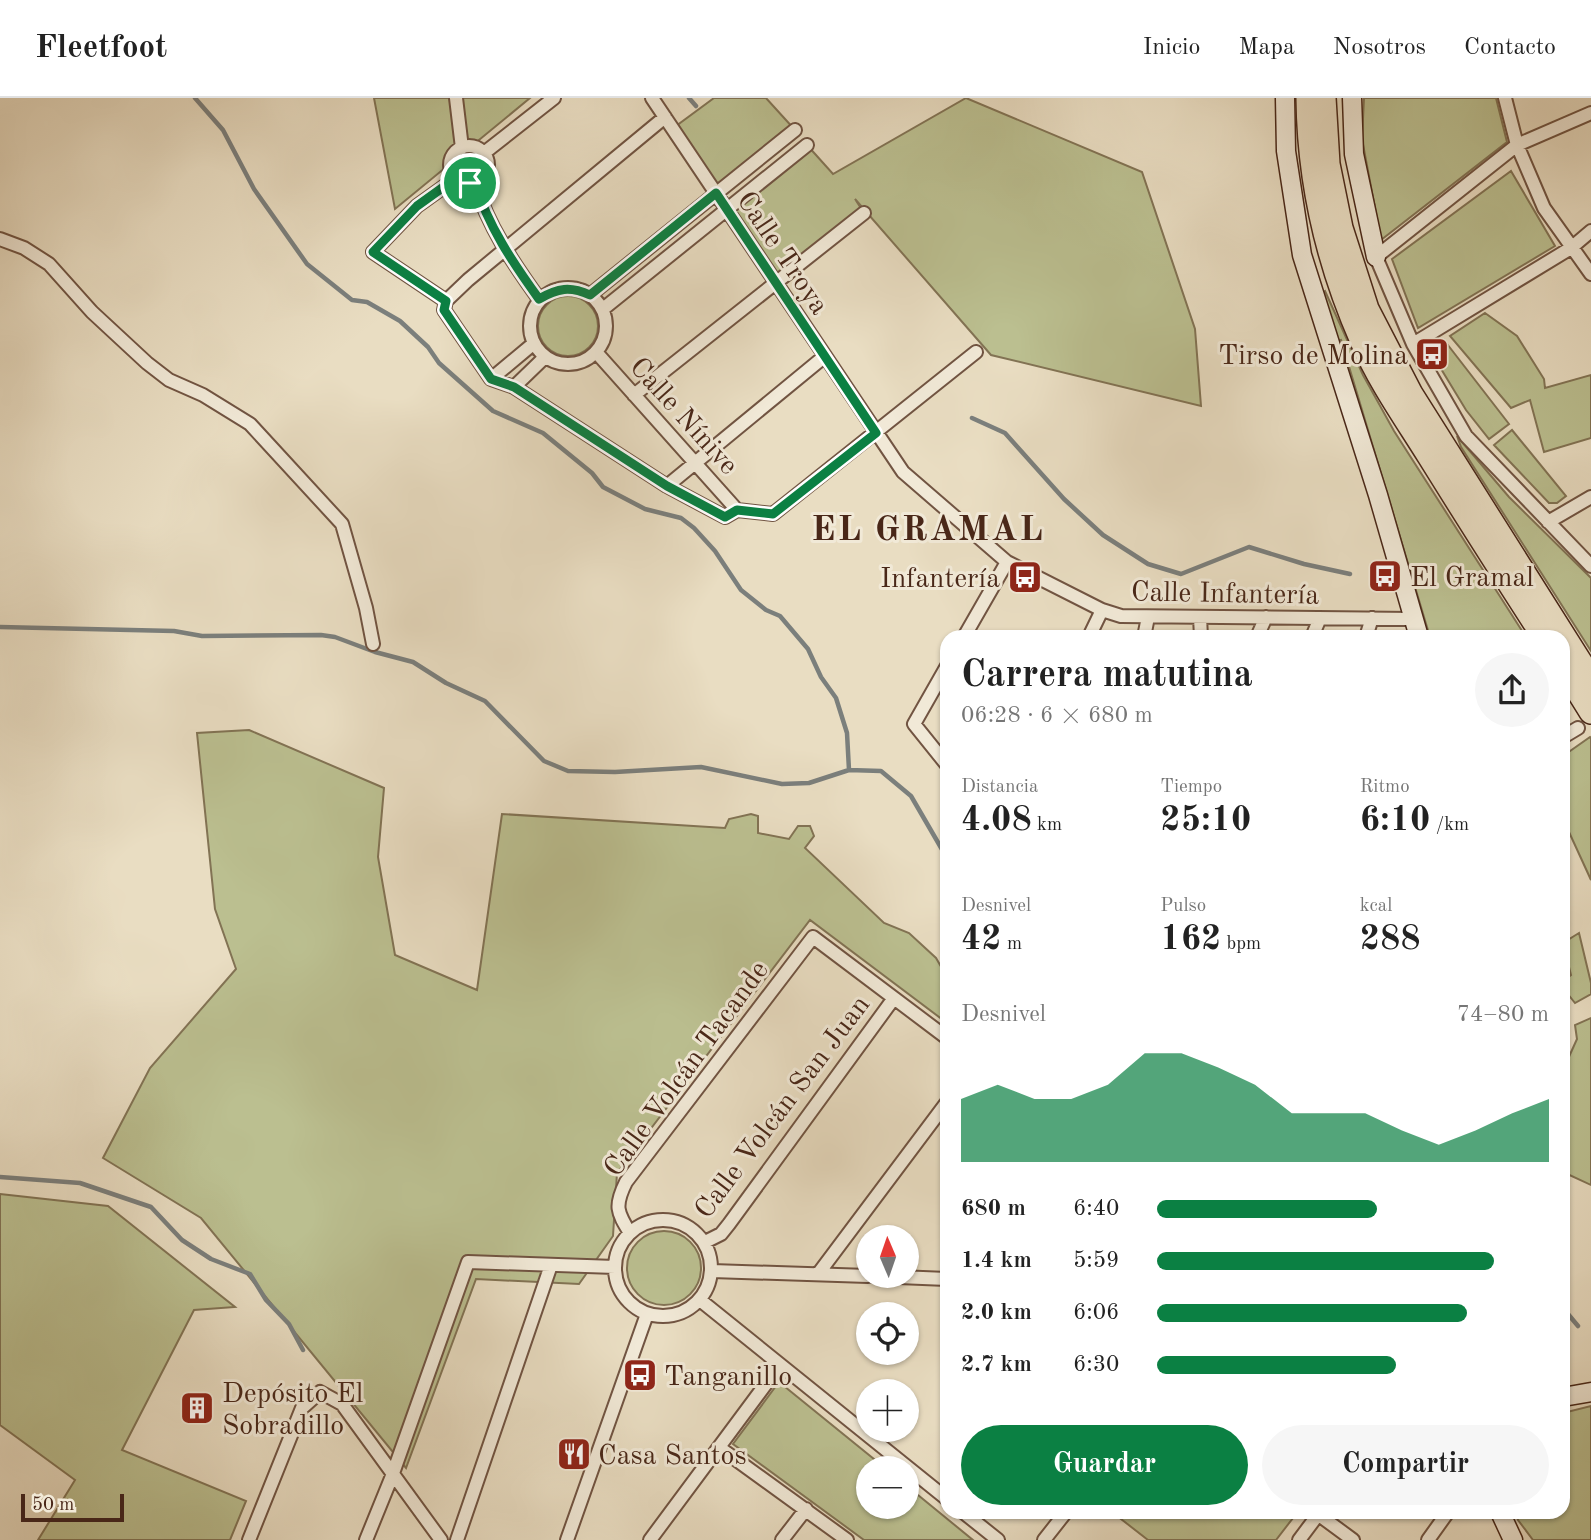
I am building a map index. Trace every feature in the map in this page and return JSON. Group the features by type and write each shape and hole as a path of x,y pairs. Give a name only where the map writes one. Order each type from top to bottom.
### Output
{"highway":[{"path":"1308,98 1309,136 1320,216 1337,277 1363,343 1400,410 1540,630"},
{"path":"1324,98 1328,164 1341,228 1367,309 1412,394 1560,630"},
{"path":"1570,646 1591,679"},
{"path":"1570,685 1584,720"}],"street":[{"path":"456,98 462,148"},
{"path":"484,153 554,98"},
{"name":"Calle Troya","path":"652,98 903,472 1007,562"},
{"path":"1285,98 1286,151 1303,255 1378,495 1417,630"},
{"path":"1352,98 1354,154 1376,257 1413,344 1466,436 1591,566"},
{"path":"1505,98 1517,145 1544,208 1591,274"},
{"path":"1376,257 1517,145 1591,113"},
{"path":"665,117 446,301 444,310 491,379 514,387 667,486 725,517 737,510 773,514 976,352"},
{"path":"590,295 795,130"},
{"path":"603,309 807,145"},
{"path":"474,147 484,153 487,171 480,180 465,183 456,178 450,161 457,151 474,147"},
{"path":"446,301 373,252 417,206 456,178"},
{"path":"475,183 483,208 506,250 539,299"},
{"path":"634,395 864,213"},
{"path":"1413,344 1571,248 1591,230"},
{"path":"0,239 24,247 49,264 92,312 169,380 203,395 250,424 342,524 366,608 373,644"},
{"path":"558,288 575,288 590,295 603,309 606,321 604,339 596,352 579,363 560,364 545,358 533,344 529,330 530,317 539,299 558,288"},
{"path":"491,379 533,344"},
{"name":"Calle Nínive","path":"596,352 737,510"},
{"path":"667,486 825,356"},
{"path":"514,387 545,358"},
{"path":"1548,522 1591,496"},
{"path":"968,630 1007,562"},
{"name":"Calle Infantería","path":"1007,562 1102,610 1121,616 1413,619"},
{"path":"1092,630 1102,610"},
{"path":"1145,630 1148,617"},
{"path":"1200,617 1201,630"},
{"path":"1260,630 1266,617"},
{"path":"1315,630 1321,618"},
{"path":"1368,630 1372,618"},
{"path":"940,678 914,724 940,756"},
{"path":"1570,731 1584,720"},
{"name":"Calle Volcán Tacande","path":"630,1233 617,1206 626,1182 813,937 894,998"},
{"path":"894,998 940,1033"},
{"name":"Calle Volcán San Juan","path":"705,1242 721,1234 729,1224 894,998"},
{"path":"818,1274 940,1111"},
{"path":"662,1220 679,1222 705,1242 712,1271 709,1286 701,1300 685,1312 666,1316 647,1314 630,1303 619,1287 615,1267 617,1255 630,1233 645,1224 662,1220"},
{"path":"366,1540 392,1476 468,1262 615,1267"},
{"path":"457,1540 551,1265"},
{"path":"712,1271 856,1276"},
{"path":"919,1278 940,1279"},
{"path":"701,1300 940,1493"},
{"path":"567,1540 647,1314"},
{"path":"650,1540 780,1365"},
{"path":"249,1540 302,1408 320,1392 341,1404 441,1540"},
{"path":"1570,1396 1591,1392"},
{"path":"720,1448 847,1540"},
{"path":"782,1540 806,1509"},
{"path":"972,1519 998,1540"},
{"path":"1044,1540 1060,1519"},
{"path":"1298,1540 1314,1519"},
{"path":"1326,1519 1353,1540"},
{"path":"1428,1540 1443,1519"},
{"path":"1503,1519 1513,1540"}],"green space":[{"path":"374,98 530,98 395,209"},
{"path":"714,98 766,98 795,130 715,193 672,129"},
{"path":"966,98 1142,172 1195,329 1201,406 991,355 855,199 864,213 776,284 727,211 807,145 833,174"},
{"path":"1364,98 1496,98 1507,142 1381,240 1362,139"},
{"path":"1511,171 1555,246 1418,328 1392,259"},
{"path":"1325,291 1363,375 1394,431 1522,630 1428,630 1341,340 1336,341 1321,294"},
{"path":"562,296 574,296 593,309 598,326 596,338 585,351 574,356 562,356 543,343 538,332 538,320 551,301"},
{"path":"1485,313 1517,336 1544,379 1545,388 1591,375 1591,438 1544,452 1530,400 1511,408 1450,336"},
{"path":"1444,340 1509,424 1489,439 1466,410 1432,354 1433,349"},
{"path":"1512,430 1566,496 1557,503 1549,503 1494,445"},
{"path":"1457,436 1509,497 1591,578 1591,651 1461,447"},
{"path":"249,730 384,788 378,857 395,955 477,990 502,814 725,828 729,819 751,814 758,816 758,833 789,839 798,826 810,826 814,836 805,848 884,923 909,933 936,958 940,965 940,1018 810,920 617,1173 613,1236 579,1284 476,1279 406,1468 201,1218 103,1158 150,1068 236,969 215,909 197,733"},
{"path":"1591,738 1591,880 1570,834 1570,751"},
{"path":"1579,933 1591,983 1591,994 1575,1003 1570,997 1570,939"},
{"path":"1591,1018 1591,1185 1570,1175 1570,1054 1577,1039 1575,1025"},
{"path":"0,1194 108,1206 235,1307 194,1310 122,1450 246,1501 230,1540 38,1540 75,1480 0,1425"},
{"path":"664,1231 678,1234 690,1242 698,1254 701,1268 698,1282 690,1294 678,1302 664,1305 650,1302 638,1294 630,1282 627,1268 630,1254 638,1242 650,1234"},
{"path":"779,1382 870,1456 856,1456 856,1519 919,1519 919,1496 940,1513 940,1519 947,1519 973,1540 864,1540 733,1444"},
{"path":"1591,1406 1591,1540 1533,1540 1518,1519 1570,1519 1570,1411"},
{"path":"1121,1519 1292,1519 1276,1540 1148,1540"}],"waterway":[{"path":"195,98 223,130 254,189 307,264 352,300 367,302 400,321 428,347 439,363 493,411 543,433 592,473 603,487 645,509 681,518 715,551 741,590 766,610 780,616 808,649 821,677 836,698 847,733 849,770"},
{"path":"689,98 696,106"},
{"path":"972,418 1005,433 1064,499 1103,535 1148,564 1181,574 1249,547 1304,564 1350,574"},
{"path":"0,627 174,631 202,636 335,637 413,662 446,683 485,701 544,761 568,771 615,772 701,767 782,784 809,783 849,770 881,771 911,796 940,846"},
{"path":"0,1177 80,1183 151,1207 182,1240 211,1259 250,1274 266,1300 289,1324 303,1350"},
{"path":"1570,1316 1578,1326"}],"place":[{"name":"Tirso de Molina","path":"1432,354"},
{"name":"El Gramal","path":"1385,576"},
{"name":"Infantería","path":"1025,577"},
{"name":"Tanganillo","path":"640,1375"},
{"name":"Depósito El Sobradillo","path":"197,1408"},
{"name":"Casa Santos","path":"574,1454"}],"district":[{"name":"EL GRAMAL","path":"928,528"}],"route":[{"path":"456,178 470,183 475,183 483,208 506,250 539,299 558,288 575,288 590,295 716,193 876,433 773,514 737,510 725,517 667,486 514,387 491,379 444,310 446,301 373,252 417,206 456,178"}]}
